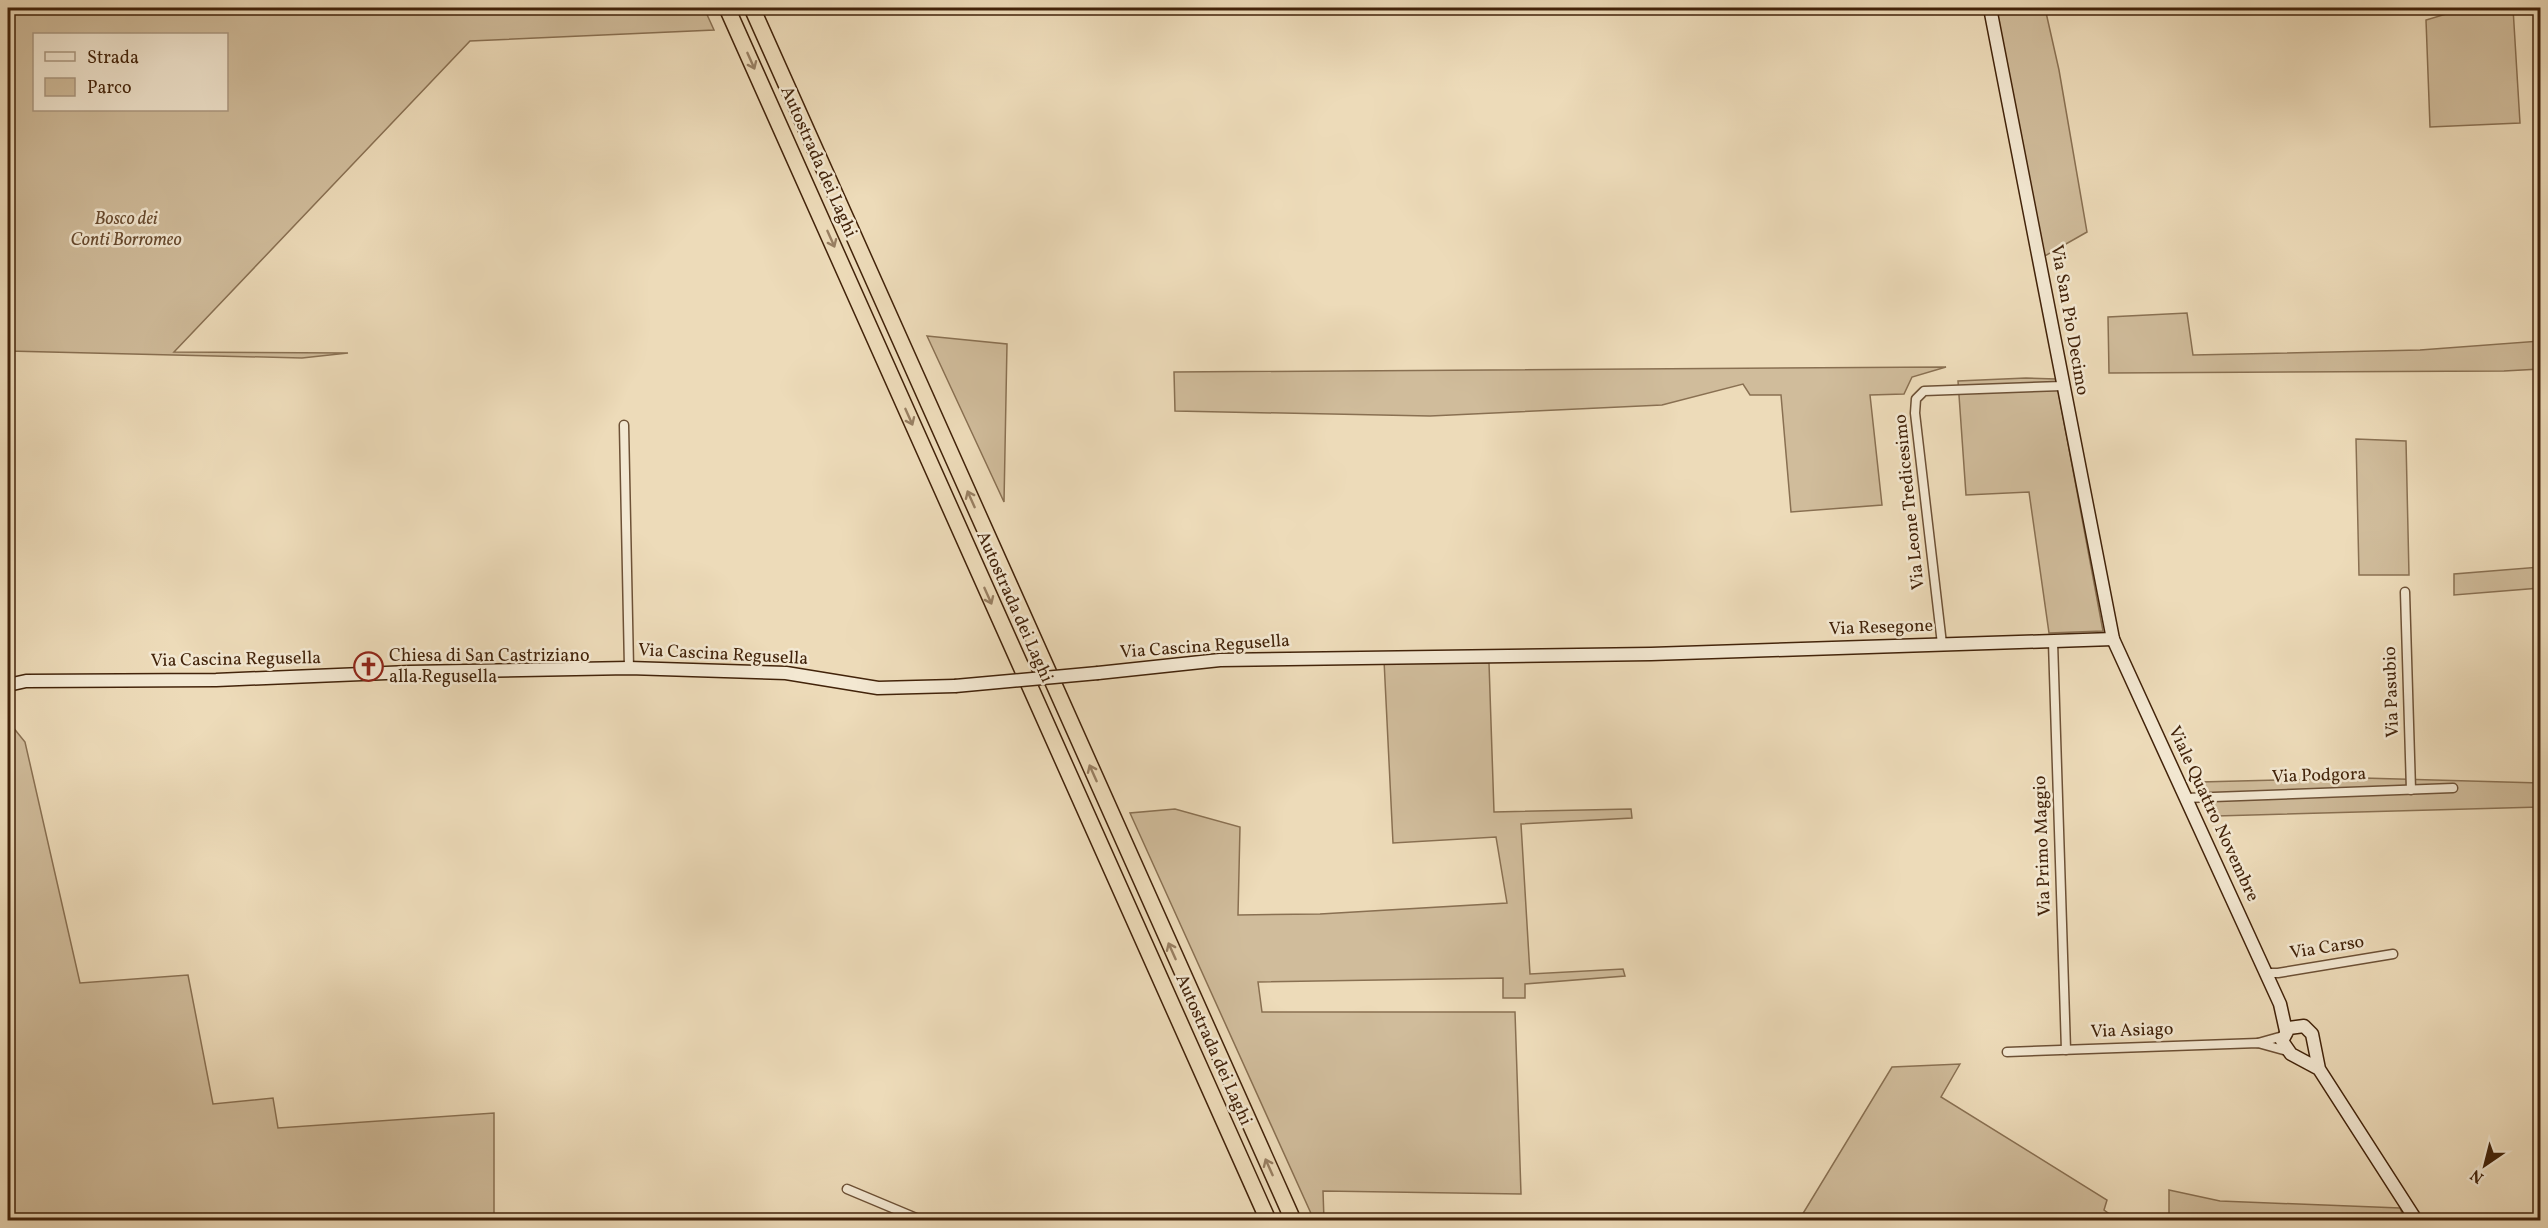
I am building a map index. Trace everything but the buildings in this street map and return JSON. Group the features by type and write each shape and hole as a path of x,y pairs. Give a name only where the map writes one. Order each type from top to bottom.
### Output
{"highway":[{"name":"Autostrada dei Laghi","path":"727,8 1268,1221"},
{"name":"Autostrada dei Laghi","path":"752,8 1293,1221"}],"street":[{"name":"Via San Pio Decimo","path":"1990,8 2113,639"},
{"name":"Via Leone Tredicesimo","path":"1942,644 1915,413 1916,399 1924,391 2062,386"},
{"path":"624,425 629,668"},
{"name":"Via Pasubio","path":"2405,592 2411,790"},
{"name":"Via Resegone","path":"1651,654 2113,639"},
{"name":"Viale Quattro Novembre","path":"2113,639 2280,1004 2285,1033"},
{"name":"Via Primo Maggio","path":"2053,642 2066,1050"},
{"name":"Via Cascina Regusella","path":"8,685 37,681 216,680 410,672 629,668 786,673 878,688 955,686 1220,660 1651,654"},
{"name":"Via Podgora","path":"2186,798 2453,788"},
{"name":"Via Carso","path":"2266,973 2393,954"},
{"name":"Viale Quattro Novembre","path":"2280,1004 2299,1025"},
{"path":"2319,1070 2291,1054 2282,1041 2285,1033 2299,1025 2309,1029 2314,1039 2319,1070 2413,1218"},
{"name":"Via Asiago","path":"2007,1052 2258,1043 2285,1033"},
{"name":"Via Asiago","path":"2258,1043 2291,1054"},
{"path":"2291,1054 2307,1054 2314,1045"},
{"path":"847,1189 921,1221"}],"green space":[{"name":"Bosco dei Conti Borromeo","path":"8,8 704,8 714,30 470,41 174,352 348,353 302,358 8,351"},
{"path":"1994,8 2045,8 2059,70 2087,232 2043,257"},
{"path":"2466,8 2513,8 2520,123 2430,127 2426,20"},
{"path":"2187,313 2193,355 2420,350 2540,341 2540,369 2109,373 2108,317"},
{"path":"927,336 1007,344 1004,502"},
{"path":"1946,367 1912,377 1904,394 1870,395 1882,505 1791,512 1781,395 1750,395 1743,384 1662,405 1430,416 1175,411 1174,372"},
{"path":"2056,379 2103,631 2049,633 2029,492 1966,495 1958,381"},
{"path":"2356,439 2406,441 2409,575 2359,575"},
{"path":"2540,567 2540,588 2454,595 2454,574"},
{"path":"1442,659 1489,663 1494,812 1631,809 1632,818 1521,824 1530,974 1623,969 1625,976 1525,984 1525,998 1503,998 1503,978 1258,982 1262,1012 1515,1012 1521,1194 1323,1191 1324,1220 1314,1220 1130,813 1175,809 1240,827 1238,915 1320,914 1507,903 1496,837 1393,843 1384,660"},
{"path":"8,721 25,742 80,983 188,975 213,1104 273,1098 278,1128 494,1113 494,1220 8,1220"},
{"path":"2363,778 2540,783 2540,807 2216,816 2200,782"},
{"path":"1960,1064 1941,1097 2107,1200 2104,1210 2118,1220 1799,1220 1892,1067"},
{"path":"2169,1190 2220,1201 2400,1208 2405,1220 2169,1220"}],"place":[{"name":"Chiesa di San Castriziano alla Regusella","path":"368,666"}]}
